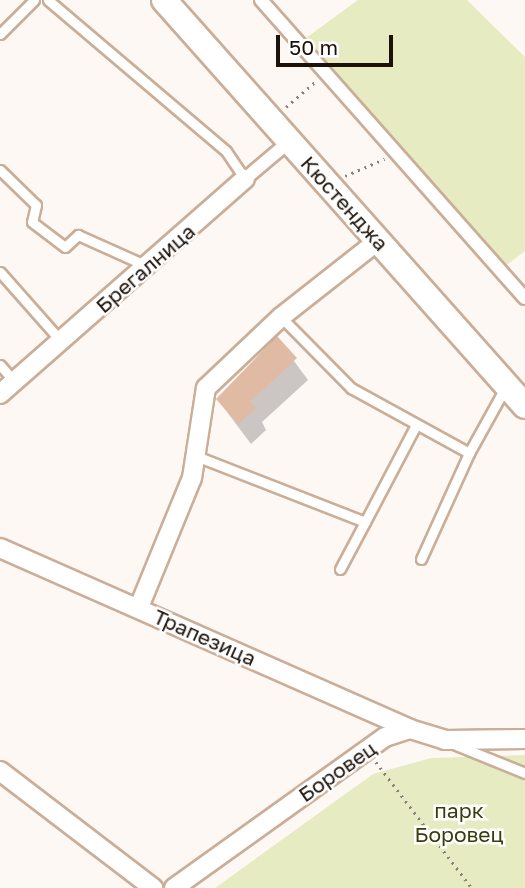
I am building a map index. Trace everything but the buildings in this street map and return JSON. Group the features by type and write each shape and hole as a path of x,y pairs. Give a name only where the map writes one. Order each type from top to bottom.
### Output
{"main road":[{"name":"Кюстенджа","path":"164,0 525,406"}],"street":[{"path":"261,0 525,298"},
{"name":"Брегалница","path":"0,394 290,141"},
{"path":"139,607 196,456 206,388 281,317 379,240"},
{"name":"Трапезица","path":"0,548 139,607 410,729"},
{"path":"410,729 445,740 525,739"},
{"name":"Боровец","path":"174,888 366,749 410,729"},
{"path":"0,771 153,888"}],"lane":[{"path":"0,34 34,0"},
{"path":"48,0 226,151 245,179"},
{"path":"0,170 36,205 32,222 65,247 78,235 147,266"},
{"path":"0,272 61,341"},
{"path":"281,317 351,388 469,453"},
{"path":"0,365 15,382"},
{"path":"421,559 469,453 507,385"},
{"path":"340,569 416,425"},
{"path":"196,456 365,522"},
{"path":"445,740 525,774"}],"path":[{"path":"271,120 326,73"},
{"path":"328,183 397,154"},
{"path":"366,749 472,888"}],"green space":[{"path":"358,0 467,0 525,57 525,251 500,270 299,43"},
{"name":"парк Боровец","path":"525,755 525,888 215,888 373,774 431,758"}]}
